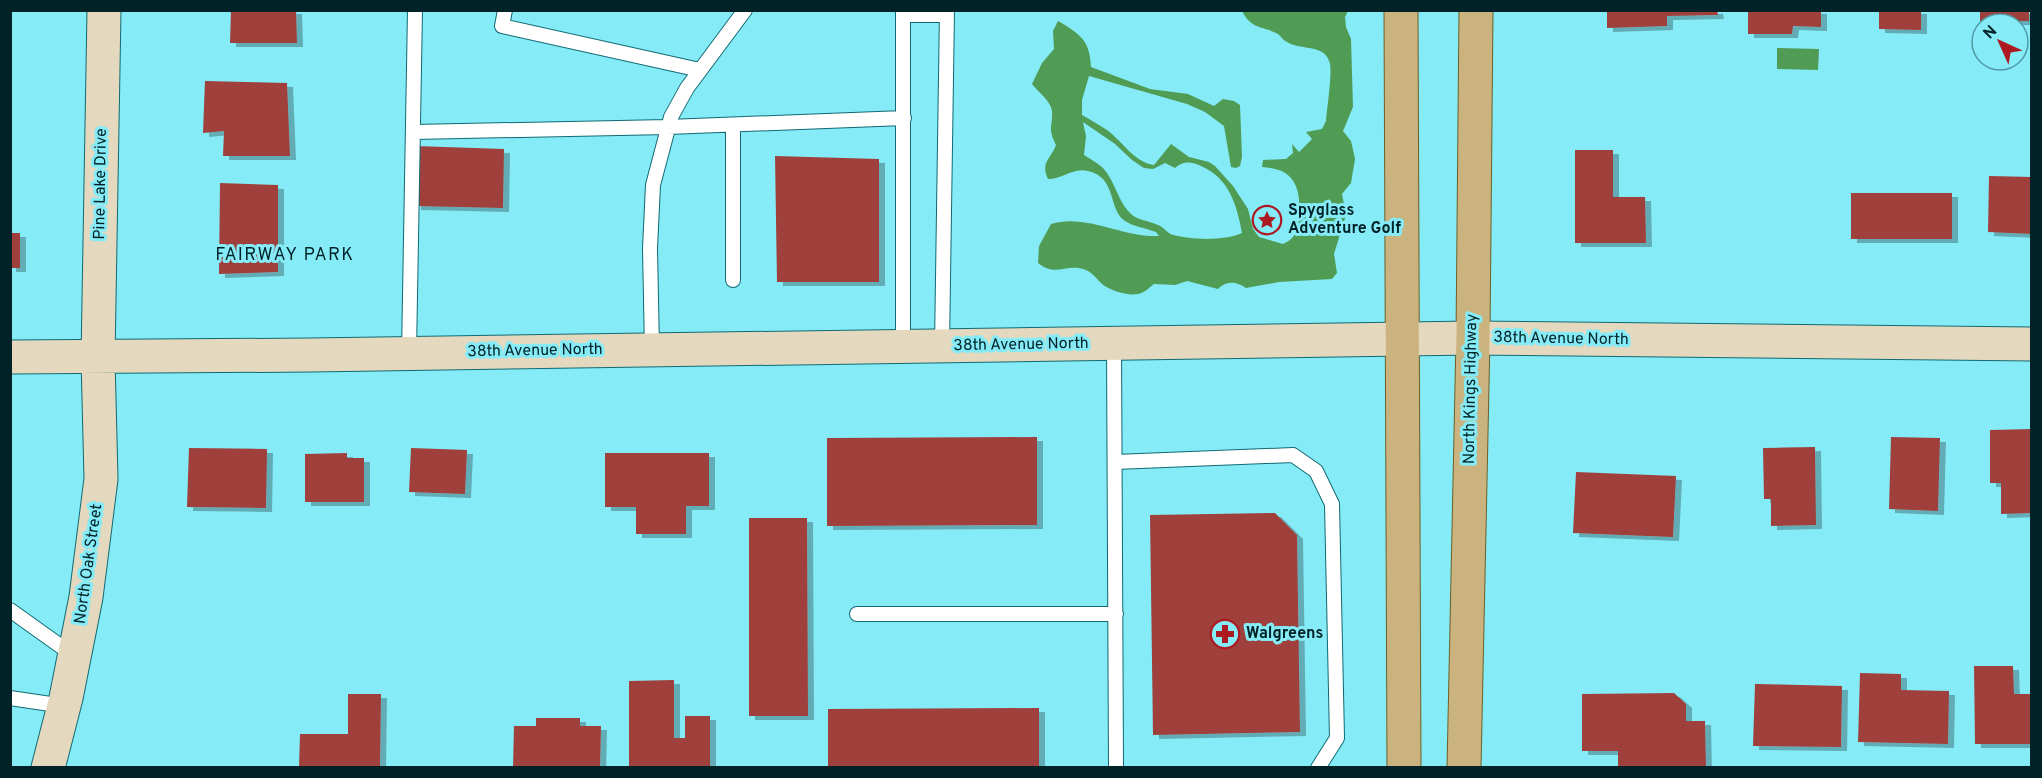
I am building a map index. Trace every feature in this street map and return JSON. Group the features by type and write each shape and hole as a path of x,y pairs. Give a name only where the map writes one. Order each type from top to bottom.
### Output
{"main road":[{"name":"Pine Lake Drive","path":"98,358 104,10"},
{"path":"1401,10 1404,768"},
{"name":"North Kings Highway","path":"1464,768 1473,338 1476,10"},
{"name":"38th Avenue North","path":"10,357 98,358 1473,338 2031,344"},
{"name":"North Oak Street","path":"48,768 64,706 86,597 101,479 98,358"}],"lane":[{"path":"409,353 415,10"},
{"path":"505,10 502,26 700,70"},
{"path":"652,350 650,248 653,185 668,127 671,117 700,70 745,10"},
{"path":"903,346 903,13 947,13 942,346"},
{"path":"413,132 668,127 904,118"},
{"path":"733,124 733,280"},
{"path":"1114,343 1116,768"},
{"path":"1115,462 1293,454 1316,471 1332,504 1337,738 1318,768"},
{"path":"10,610 74,656"},
{"path":"857,614 1116,614"},
{"path":"10,698 64,706"}],"shaded area":[{"path":"1242,11 1348,11 1345,17 1351,39 1353,107 1343,131 1351,141 1355,159 1351,183 1342,194 1346,215 1334,254 1337,273 1332,279 1279,282 1246,288 1236,283 1228,283 1218,289 1187,281 1175,285 1154,284 1142,293 1134,294 1109,288 1083,269 1055,270 1038,263 1039,246 1051,224 1064,221 1091,223 1145,236 1159,236 1156,232 1129,223 1120,216 1108,187 1097,174 1083,170 1048,179 1045,168 1056,145 1051,131 1052,111 1047,100 1032,84 1042,63 1054,49 1053,31 1058,21 1078,34 1086,44 1091,67 1150,89 1188,94 1214,106 1223,99 1240,105 1242,157 1240,166 1236,168 1231,167 1224,126 1205,112 1187,104 1089,76 1082,100 1082,115 1107,130 1135,156 1147,163 1154,165 1171,144 1189,157 1209,162 1233,186 1248,209 1253,229 1259,237 1283,244 1293,237 1299,218 1296,187 1289,176 1283,172 1262,167 1263,160 1286,159 1293,153 1292,144 1299,152 1312,139 1306,132 1322,129 1326,121 1330,64 1324,53 1312,48 1293,45 1278,34 1253,24","holes":["1083,122 1144,168 1153,169 1165,163 1175,168 1181,164 1190,163 1211,171 1225,185 1230,194 1242,233 1218,238 1181,237 1132,215 1103,168 1084,155 1086,136"]},
{"path":"1777,48 1819,49 1818,70 1777,69"}],"building":[{"path":"231,10 296,10 297,43 230,43"},
{"path":"1607,10 1717,10 1718,15 1667,16 1667,26 1607,28"},
{"path":"1748,10 1821,10 1821,27 1793,26 1792,34 1748,34"},
{"path":"1879,10 1921,10 1921,30 1879,29"},
{"path":"1980,10 2029,10 2029,12 1980,12"},
{"path":"205,81 287,83 290,156 223,156 224,131 203,133"},
{"path":"415,146 504,149 503,208 415,206"},
{"path":"1575,150 1613,150 1613,197 1645,197 1646,243 1575,243"},
{"path":"775,156 879,159 879,282 777,282"},
{"path":"1989,176 2032,177 2032,234 1988,232"},
{"path":"220,183 278,185 278,272 219,274"},
{"path":"1851,193 1952,193 1952,239 1851,239"},
{"path":"10,233 20,233 20,268 10,268"},
{"path":"2032,429 2032,513 2001,514 2001,483 1990,483 1990,430"},
{"path":"1037,437 1037,525 827,526 827,438"},
{"path":"1891,437 1940,438 1938,511 1889,509"},
{"path":"1815,447 1816,525 1771,526 1771,499 1764,499 1763,448"},
{"path":"189,448 267,449 266,508 187,507"},
{"path":"411,448 467,450 465,494 409,492"},
{"path":"347,453 347,458 364,458 364,502 305,502 305,454"},
{"path":"605,453 709,453 709,506 686,506 686,534 636,534 636,507 605,507"},
{"path":"1576,472 1676,476 1673,537 1573,533"},
{"name":"Walgreens","path":"1275,513 1297,535 1300,732 1153,735 1150,515"},
{"path":"749,518 807,518 808,716 749,716"},
{"path":"1974,666 2013,666 2014,694 2032,694 2032,744 1975,744"},
{"path":"1860,673 1901,674 1901,690 1949,691 1948,744 1858,742"},
{"path":"674,680 674,738 685,738 685,716 710,716 710,768 629,768 629,681"},
{"path":"1755,684 1842,686 1841,747 1753,746"},
{"path":"1674,693 1686,704 1686,721 1705,721 1706,768 1618,768 1618,751 1582,751 1582,694"},
{"path":"348,694 381,694 380,768 299,768 300,734 348,734"},
{"path":"1039,708 1039,768 828,768 828,709"},
{"path":"536,718 580,718 580,726 601,726 600,768 513,768 514,726 536,726"}],"place":[{"name":"Spyglass Adventure Golf","path":"1267,220"},
{"name":"Walgreens","path":"1225,634"}],"district":[{"name":"FAIRWAY PARK","path":"285,255"}]}
